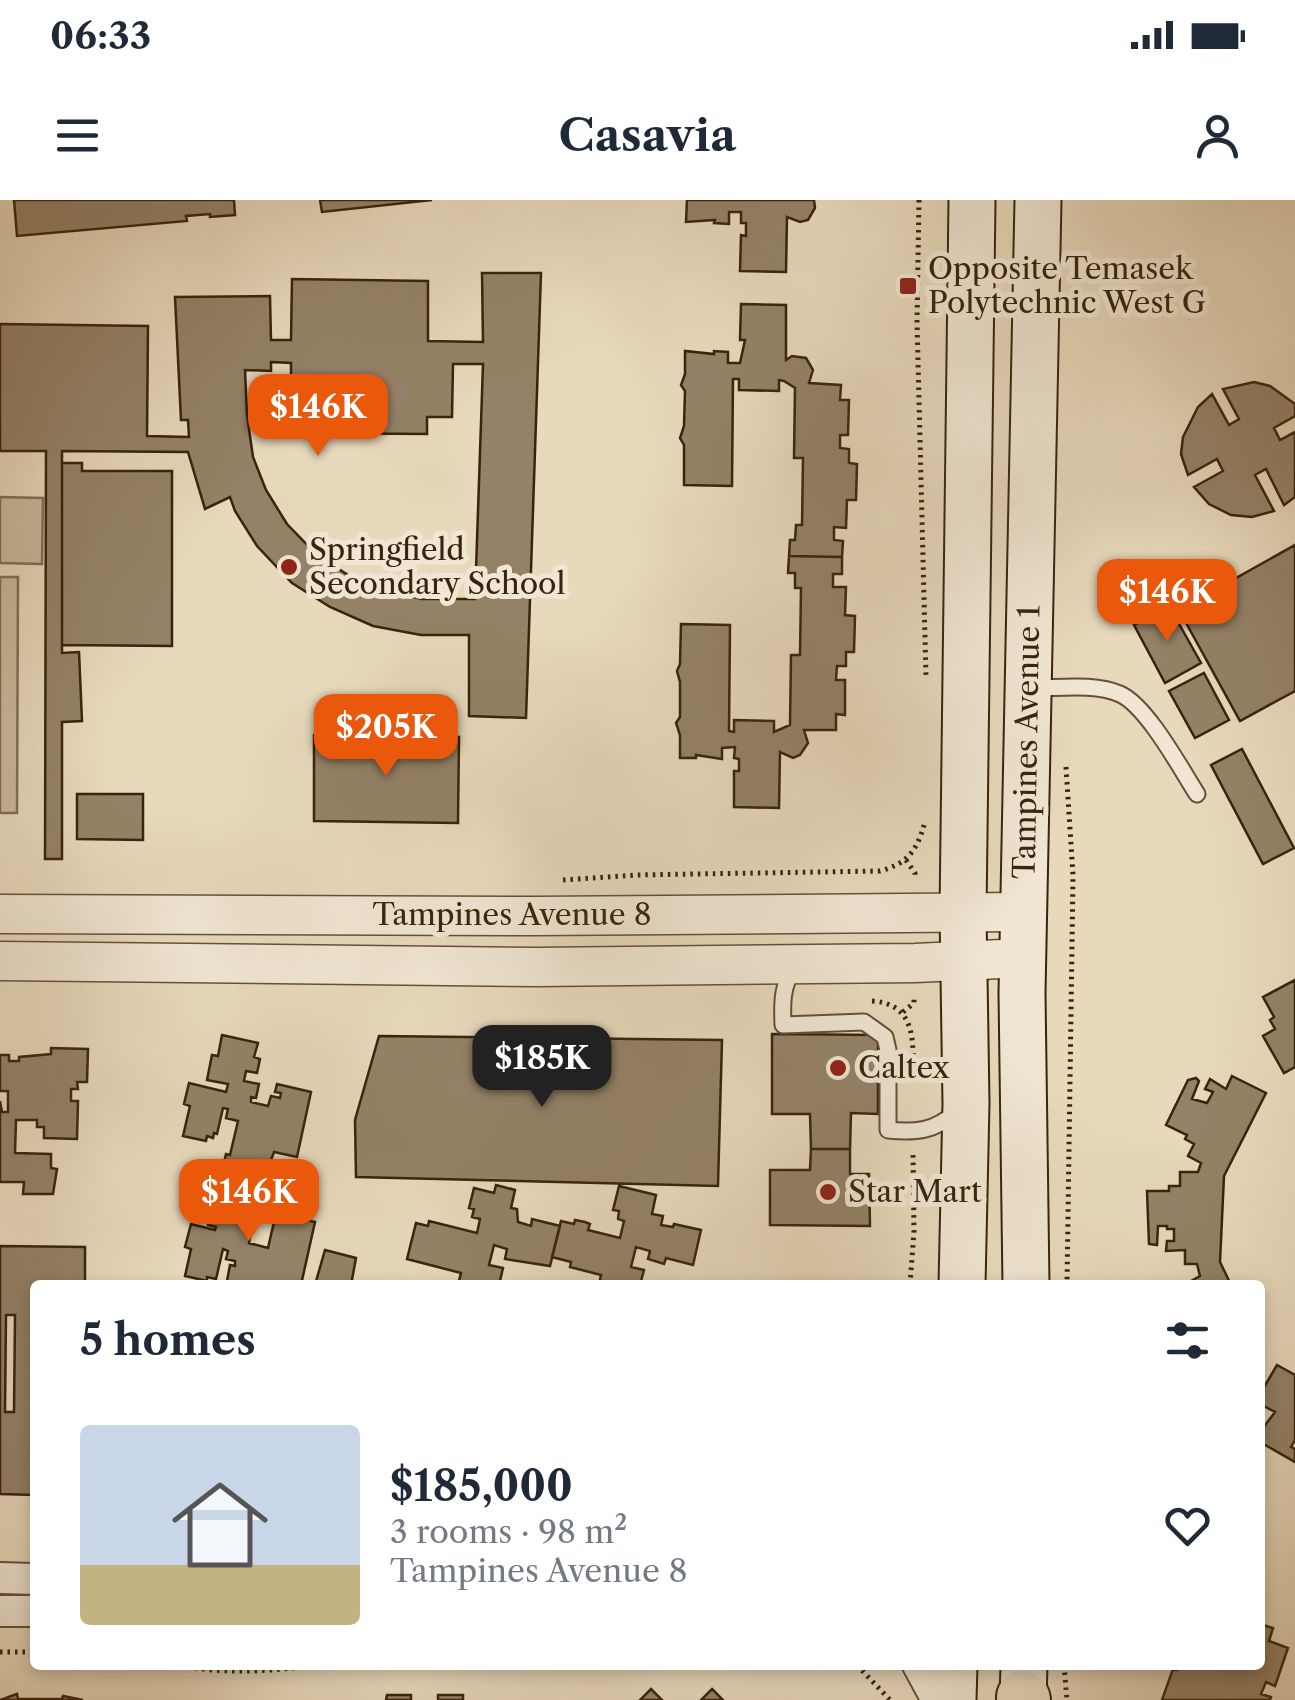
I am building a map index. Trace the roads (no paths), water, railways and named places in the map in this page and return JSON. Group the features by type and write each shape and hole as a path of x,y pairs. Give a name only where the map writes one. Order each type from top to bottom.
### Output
{"main road":[{"name":"Tampines Avenue 1","path":"962,1280 972,200"},
{"name":"Tampines Avenue 1","path":"1026,1280 1024,912 1038,200"},
{"path":"972,253 1000,240 1016,240 1039,252"},
{"path":"964,1173 982,1159 994,1156 1007,1157 1025,1171"},
{"path":"954,1670 954,1700"}],"street":[{"name":"Tampines Avenue 8","path":"0,914 541,898 963,914 1024,912"},
{"path":"537,968 541,898"},
{"name":"Tampines Avenue 8","path":"0,961 537,968 1024,958"},
{"path":"0,1578 30,1579"},
{"path":"0,1611 30,1611"},
{"path":"921,1670 938,1700"}],"lane":[{"path":"1029,688 1102,689 1123,695 1152,724 1197,794"},
{"path":"798,962 787,978 782,1025 864,1022 885,1037 888,1130 913,1132 940,1126 966,1103"}],"place":[{"name":"Opposite Temasek Polytechnic West G","path":"908,286"},
{"name":"Springfield Secondary School","path":"289,567"},
{"name":"Caltex","path":"838,1068"},
{"name":"Star Mart","path":"828,1192"}]}
